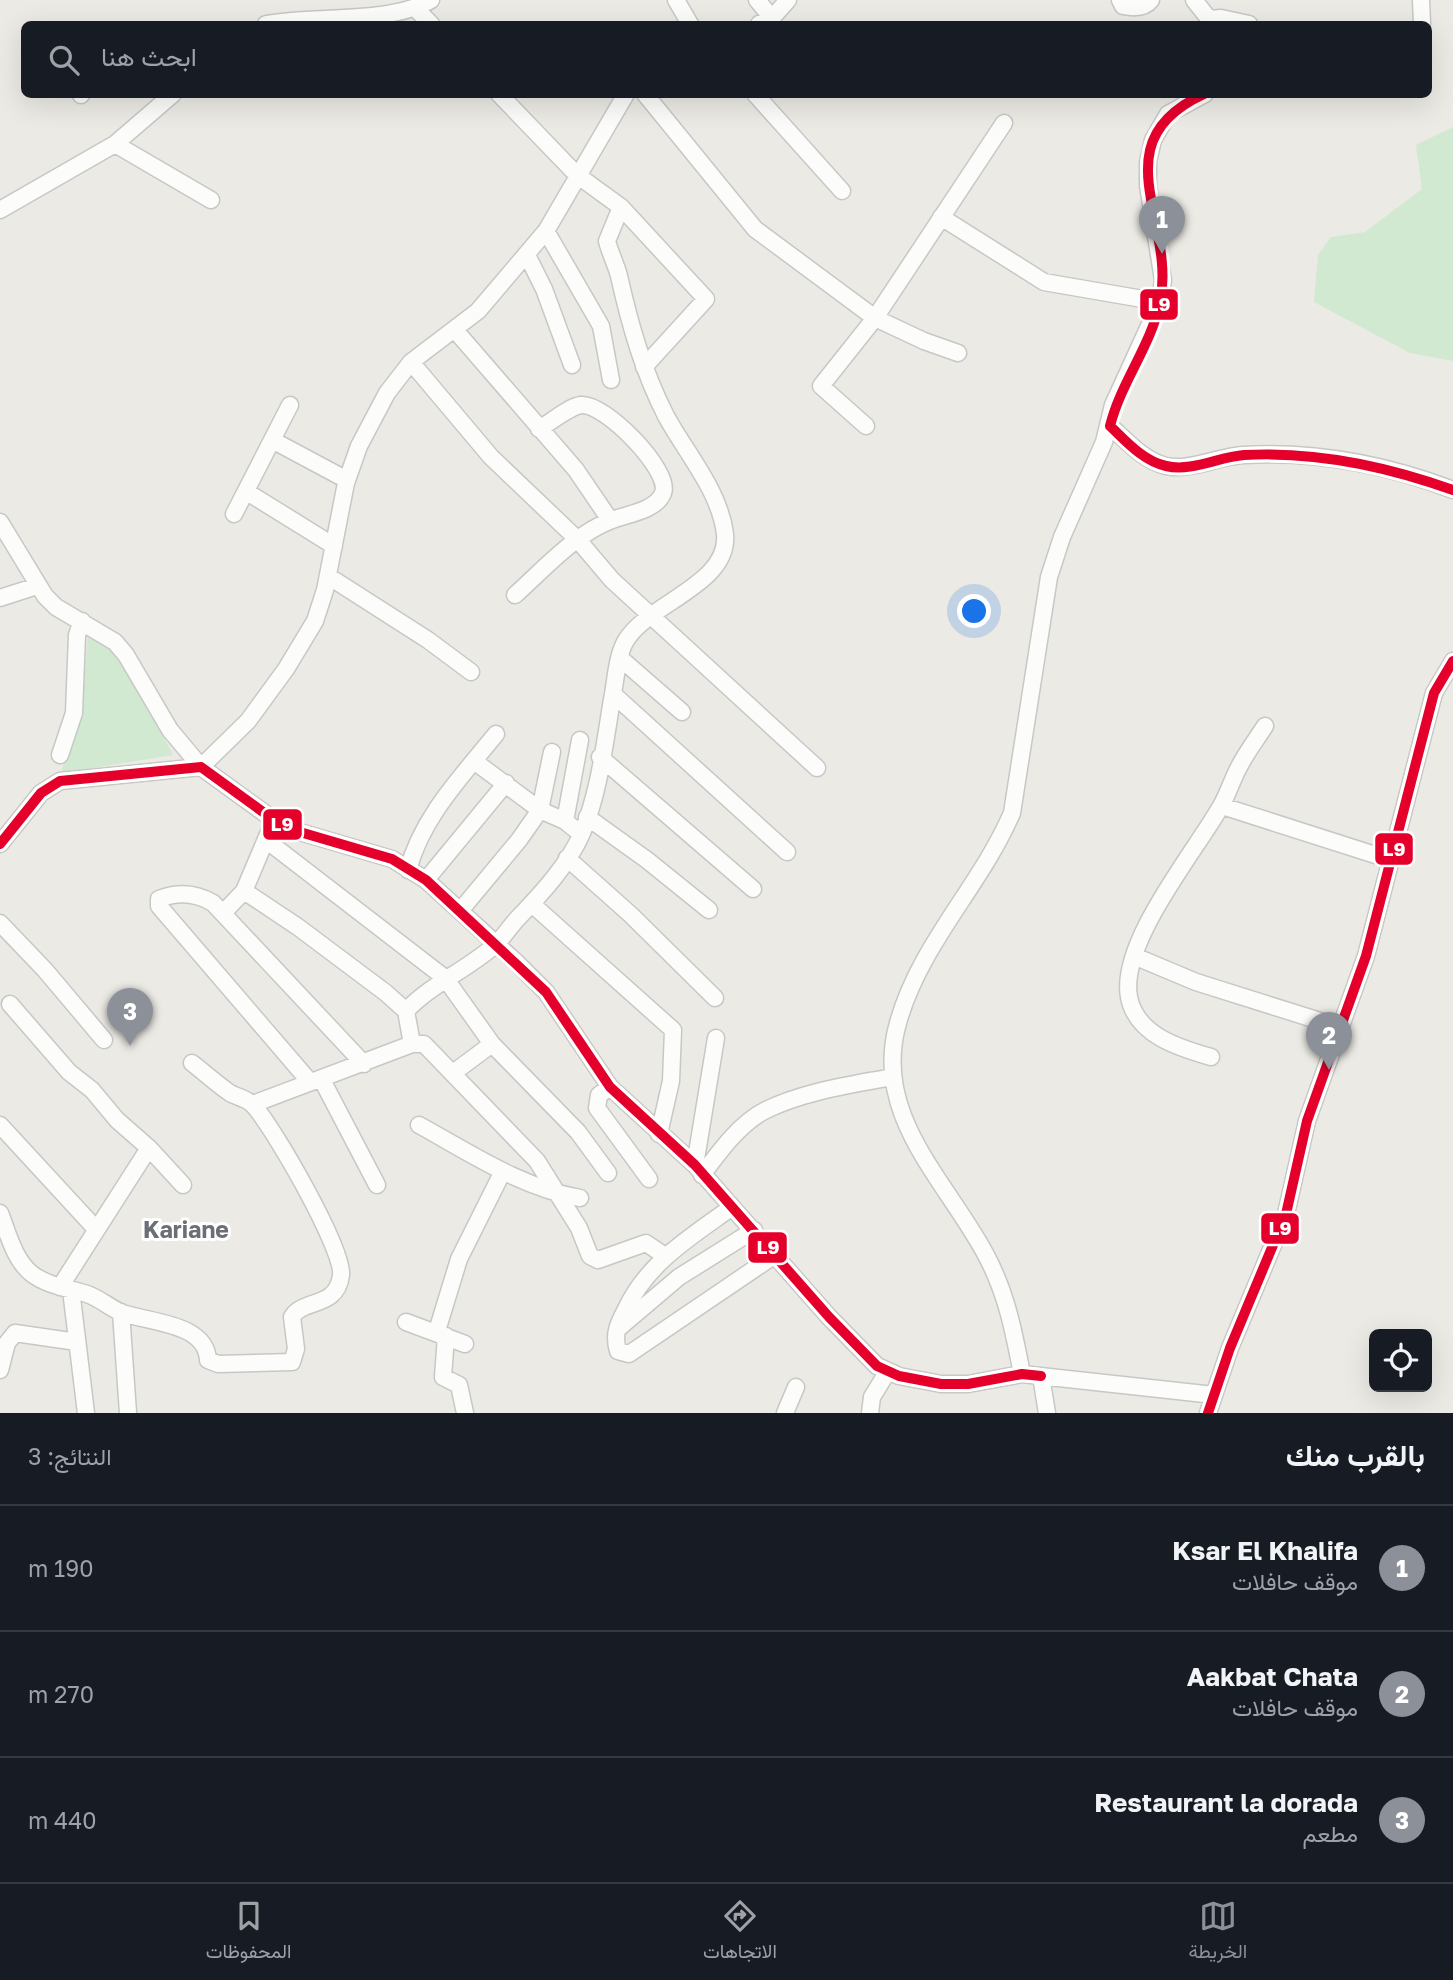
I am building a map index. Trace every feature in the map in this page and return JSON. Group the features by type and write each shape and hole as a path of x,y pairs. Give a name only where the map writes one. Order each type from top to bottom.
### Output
{"street":[{"path":"296,21 416,9 431,0"},
{"path":"676,0 688,21"},
{"path":"757,0 766,21 788,0"},
{"path":"1121,0 1123,6 1129,8 1145,6 1151,0"},
{"path":"1194,0 1210,21"},
{"path":"1421,0 1422,21"},
{"path":"416,9 428,21"},
{"path":"1214,21 1221,18 1235,21"},
{"path":"0,211 115,144 164,98"},
{"path":"503,98 577,175 621,207 706,299 644,367"},
{"path":"0,844 41,793 60,781 201,766 248,721 286,669 315,621 328,576 347,480 359,446 387,393 411,362 478,311 527,255 546,231 624,98"},
{"path":"648,98 755,229 875,318 924,341 958,353"},
{"path":"759,98 842,191"},
{"path":"1022,1374 1007,1302 988,1258 959,1210 923,1160 904,1122 892,1077 898,1023 928,951 1001,838 1012,813 1049,577 1062,537 1110,426 1112,405 1160,302 1163,280 1148,186 1148,162 1153,140 1168,114 1198,98"},
{"path":"866,426 821,386 875,318 1004,123"},
{"path":"115,144 211,200"},
{"path":"406,1011 445,978 495,945 520,915 533,905 567,858 587,817 620,658 629,636 650,616 707,576 718,564 725,537 721,517 667,416 644,367 626,316 618,273 607,241 608,232 621,207"},
{"path":"941,217 1044,282 1160,302"},
{"path":"546,231 601,326 611,380"},
{"path":"527,255 544,289 572,365"},
{"path":"456,330 576,470 610,520"},
{"path":"411,362 491,457 578,540 612,580 817,768"},
{"path":"234,514 274,441 290,405"},
{"path":"514,595 578,540 610,520 634,514 658,500 664,492 663,478 639,444 594,407 580,405 539,429"},
{"path":"1110,426 1143,455 1162,465 1176,468 1242,455 1346,459 1385,467 1453,490"},
{"path":"274,441 347,480"},
{"path":"247,492 334,546"},
{"path":"0,522 6,546 56,607 115,642 126,655 170,730 201,766 274,820 317,839 368,850 392,859 426,880 546,992 610,1087 699,1170 877,1366 941,1384 968,1384 1022,1374 1213,1395"},
{"path":"328,576 428,640 471,672"},
{"path":"0,598 19,595 37,586"},
{"path":"60,755 74,713 77,635 82,621"},
{"path":"620,658 682,712"},
{"path":"1208,1413 1286,1214 1307,1121 1366,956 1434,693 1453,661"},
{"path":"613,694 787,852"},
{"path":"1211,1057 1160,1039 1136,1013 1129,999 1128,980 1135,956 1166,887 1222,806 1239,767 1265,726"},
{"path":"408,870 421,831 460,775 496,734"},
{"path":"565,821 580,740"},
{"path":"460,911 519,840 540,810 552,752"},
{"path":"600,757 753,889"},
{"path":"474,761 540,810 565,821 581,834"},
{"path":"426,880 506,783"},
{"path":"1222,806 1391,860"},
{"path":"587,817 648,860 709,910"},
{"path":"223,913 244,891 274,820"},
{"path":"266,839 445,978 492,1044 578,1132 608,1173"},
{"path":"567,858 631,915 715,998"},
{"path":"244,891 298,927 406,1011 412,1044"},
{"path":"364,1064 213,904 196,896 172,894 157,902 221,982 316,1081 377,1185"},
{"path":"533,905 673,1030 671,1081 659,1134"},
{"path":"0,923 45,970 104,1040"},
{"path":"1135,956 1196,982 1339,1027"},
{"path":"10,1004 69,1072 93,1090 117,1120 149,1147 183,1185"},
{"path":"699,1170 716,1038"},
{"path":"253,1104 412,1044 424,1044 537,1161 579,1227 590,1256 598,1261 646,1243 665,1256"},
{"path":"453,1073 492,1044"},
{"path":"0,1213 18,1258 30,1272 45,1283 90,1295 121,1312 184,1330 199,1339 207,1349 208,1360 218,1364 292,1362 296,1349 293,1313 324,1301 336,1289 342,1273 316,1206 253,1104 230,1093 192,1063"},
{"path":"699,1170 727,1142 765,1111 820,1092 892,1077"},
{"path":"610,1087 599,1095 597,1108 649,1179"},
{"path":"0,1125 95,1228"},
{"path":"419,1125 503,1171 557,1195 580,1198"},
{"path":"72,1413 85,1407 78,1342 66,1288 95,1228 149,1147"},
{"path":"466,1413 458,1385 443,1377 441,1333 458,1259 503,1171"},
{"path":"732,1207 650,1269 633,1293 615,1331 618,1351 629,1353 775,1255"},
{"path":"615,1331 679,1277 754,1230"},
{"path":"121,1312 128,1413"},
{"path":"406,1322 465,1344"},
{"path":"0,1370 8,1343 15,1333 78,1342"},
{"path":"870,1413 872,1398 888,1371"},
{"path":"1041,1376 1047,1413"},
{"path":"785,1413 796,1387"}],"green space":[{"path":"1453,127 1453,361 1410,353 1314,302 1318,255 1331,237 1365,232 1422,189 1416,145"},
{"path":"88,632 122,659 173,755 61,773 83,701"}],"transit line":[{"name":"L9","path":"1110,426 1121,394 1150,334 1160,302 1162,272 1149,186 1148,160 1155,135 1173,113 1197,98"},
{"name":"L9","path":"1110,426 1142,455 1166,466 1195,466 1244,455 1298,455 1376,467 1453,490"},
{"name":"L9","path":"1208,1413 1230,1348 1286,1214 1307,1121 1366,956 1434,693 1453,661"},
{"name":"L9","path":"0,844 41,793 60,781 201,767 274,820 293,830 392,859 426,880 546,992 610,1087 695,1165 829,1317 877,1366 899,1376 941,1384 968,1384 1022,1374 1041,1376"}],"place":[{"name":"Ksar El Khalifa","path":"1162,254"},
{"name":"Restaurant la dorada","path":"130,1046"},
{"name":"Aakbat Chata","path":"1329,1070"}],"district":[{"name":"Kariane","path":"186,1229"}]}
